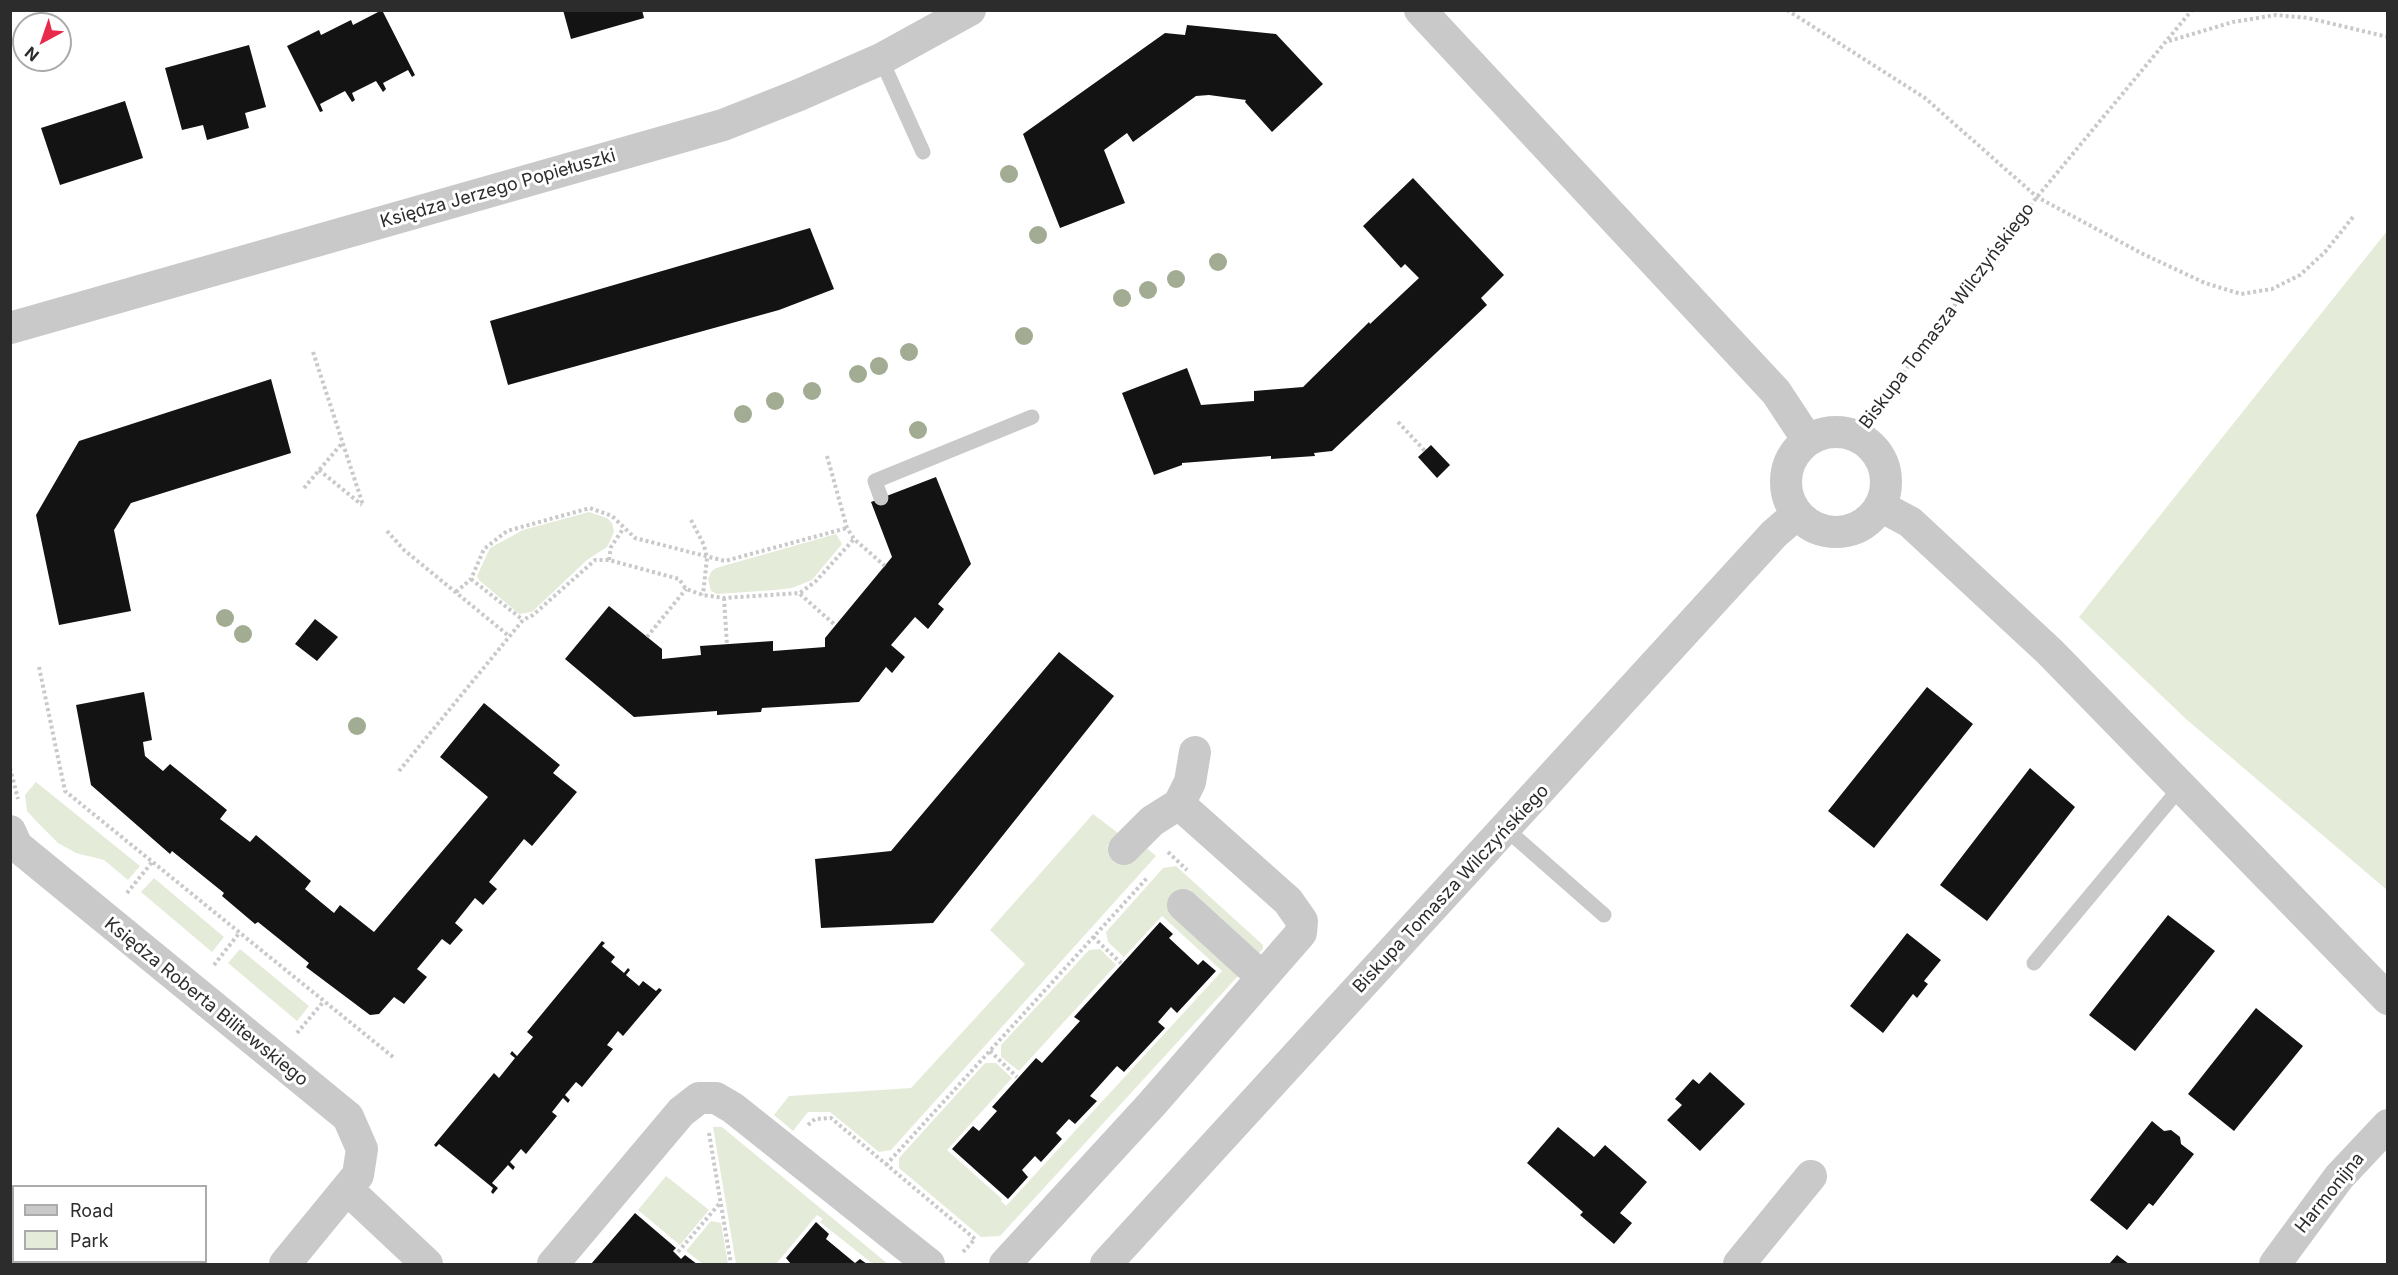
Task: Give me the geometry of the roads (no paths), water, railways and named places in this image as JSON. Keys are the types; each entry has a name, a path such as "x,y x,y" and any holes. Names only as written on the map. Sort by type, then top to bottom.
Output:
{"street":[{"name":"Księdza Jerzego Popiełuszki","path":"10,328 723,125 881,59 970,10"},
{"path":"1420,10 1776,392 1807,439"},
{"path":"1840,431 1856,435 1870,445 1881,458 1886,474 1886,490 1880,506 1870,519 1857,528 1841,532 1825,531 1810,525 1797,514 1788,500 1785,483 1787,466 1795,451 1807,439 1823,432 1840,431"},
{"path":"1880,506 1910,522 2050,652 2388,999"},
{"name":"Biskupa Tomasza Wilczyńskiego","path":"1106,1264 1774,534 1797,514"},
{"path":"1134,839 1179,804 1190,782 1195,752"},
{"path":"1005,1264 1301,933 1302,921 1288,901 1179,804"},
{"name":"Księdza Roberta Bilitewskiego","path":"10,831 17,846 348,1117 362,1149 358,1175 285,1264"},
{"path":"1189,891 1262,977"},
{"path":"553,1264 681,1112 699,1098 716,1098 733,1108 929,1264"},
{"name":"Harmonijna","path":"2275,1264 2339,1177 2388,1125"},
{"path":"1739,1264 1811,1176"},
{"path":"347,1189 428,1264"}],"lane":[{"path":"881,59 923,152"},
{"path":"881,498 875,481 1032,417"},
{"path":"2034,963 2180,788"},
{"path":"1506,829 1604,915"}]}
